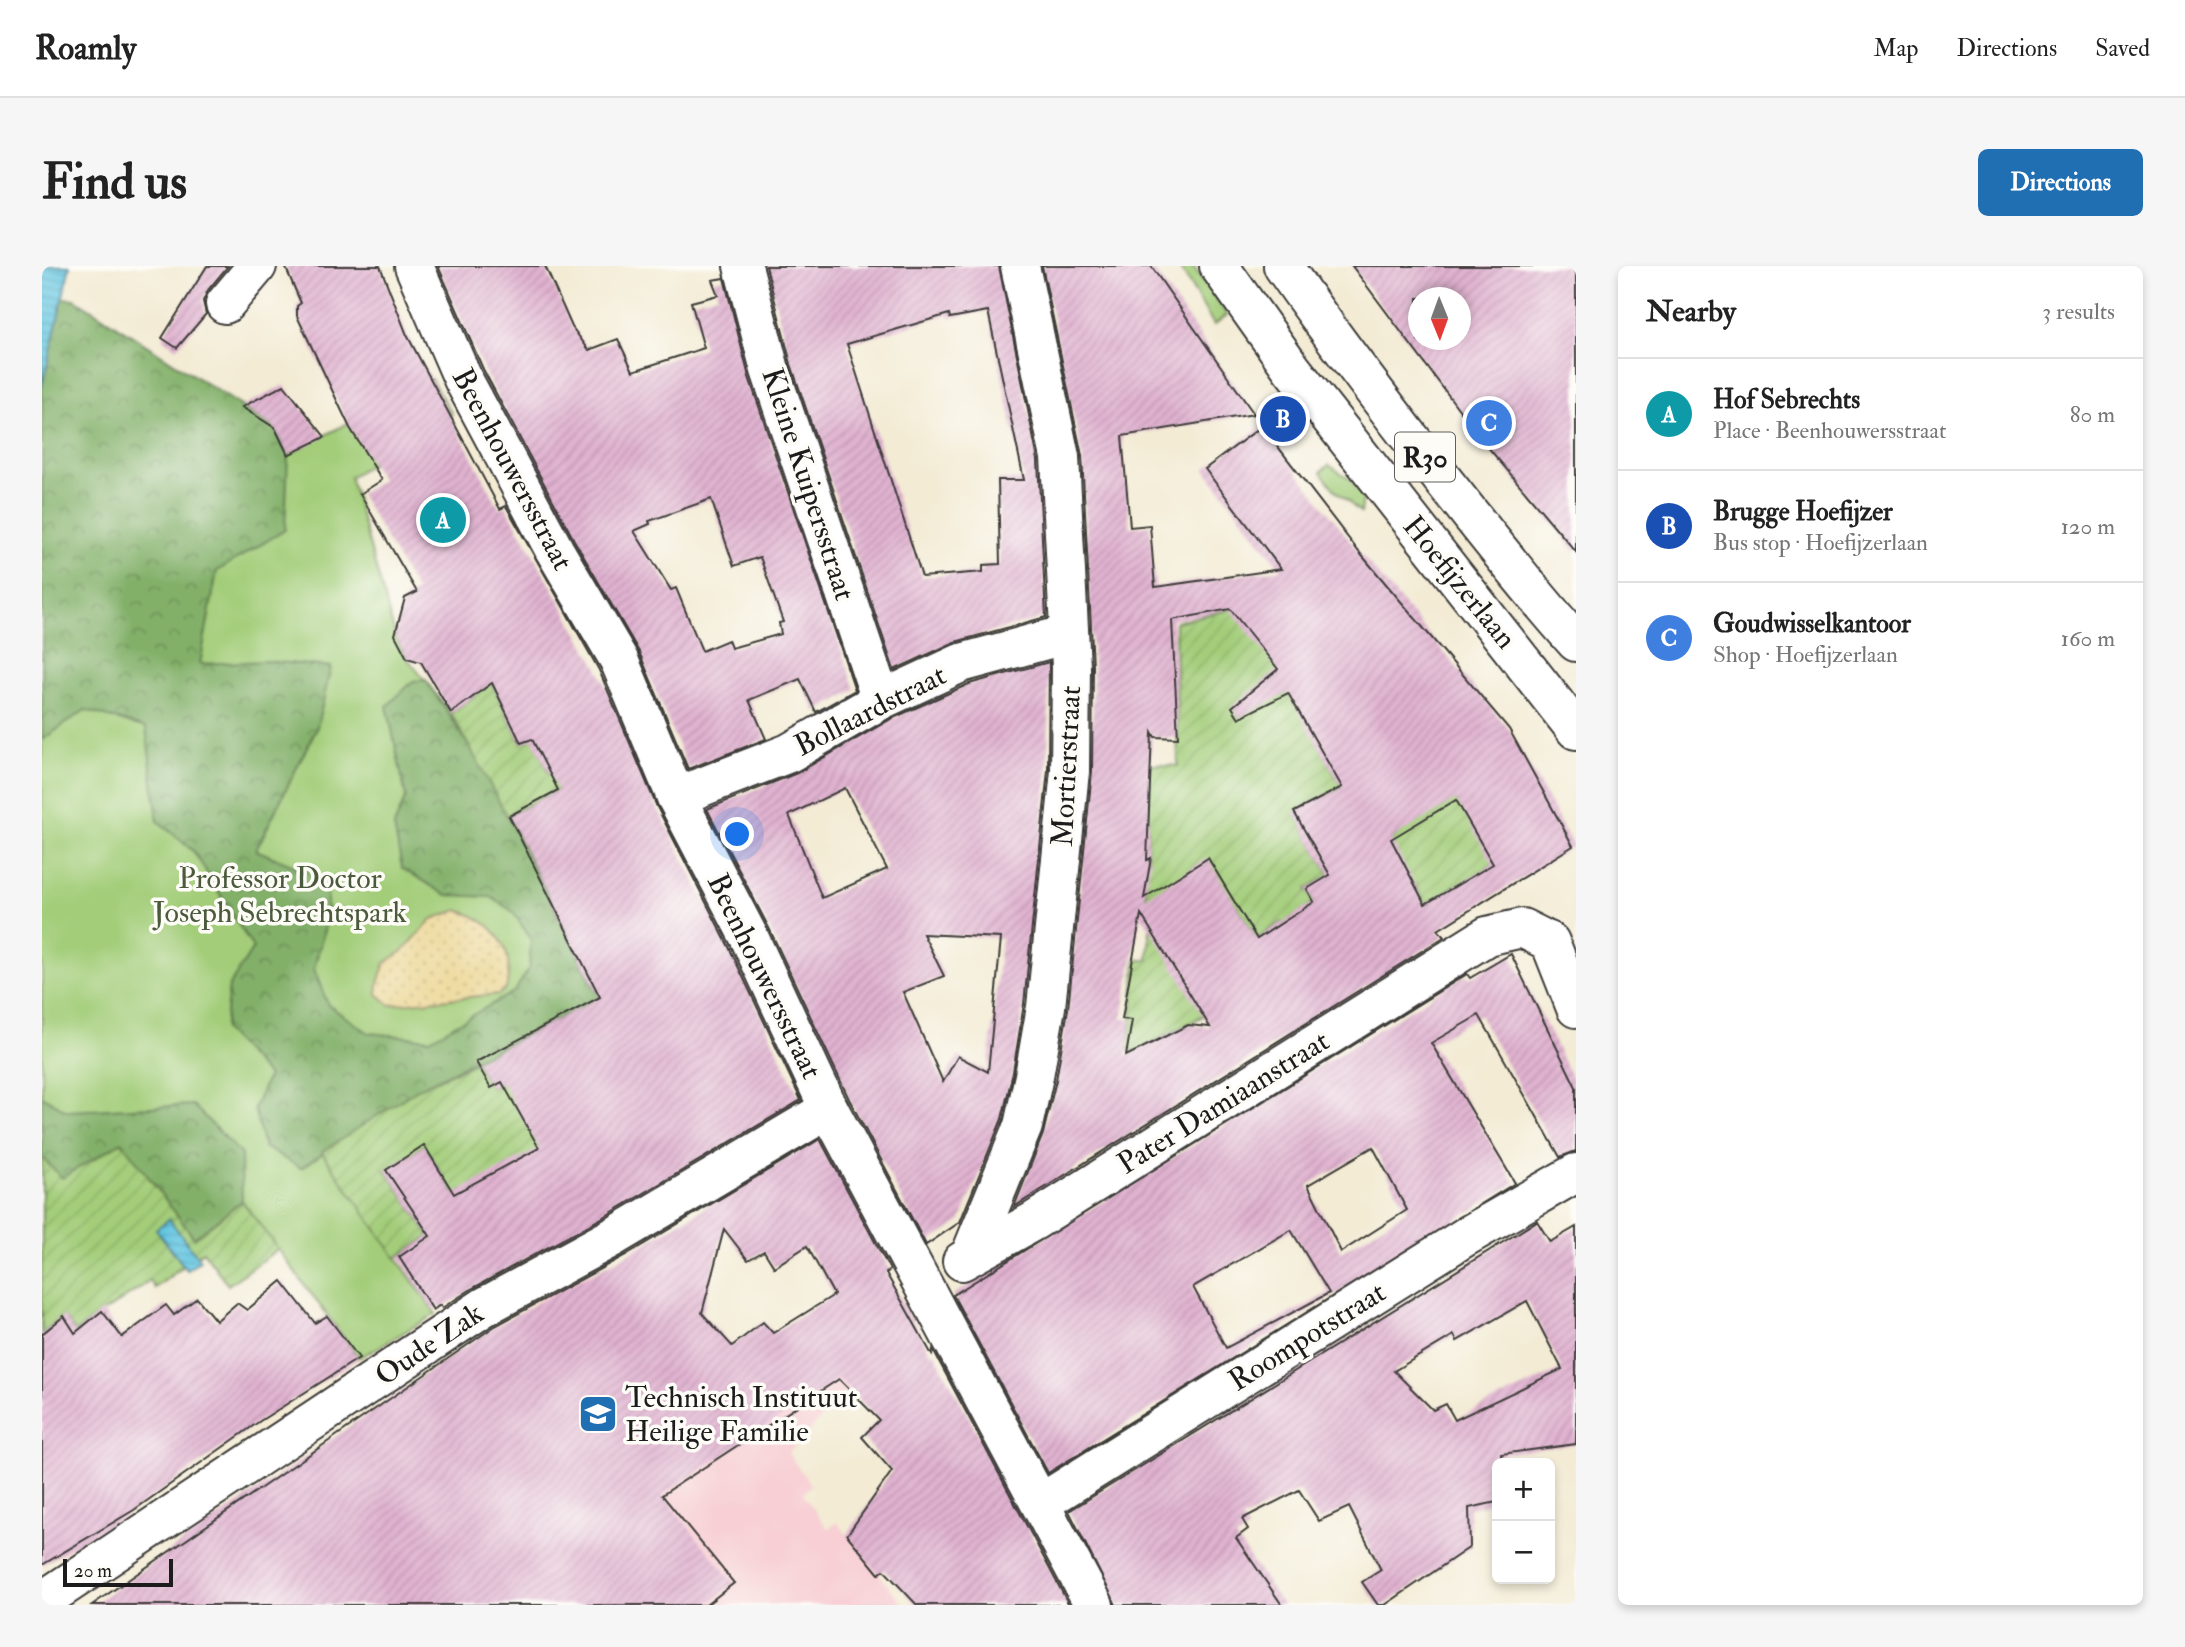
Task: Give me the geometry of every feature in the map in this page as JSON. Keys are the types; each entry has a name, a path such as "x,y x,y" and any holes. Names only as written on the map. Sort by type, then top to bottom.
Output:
{"street":[{"path":"225,304 257,266"},
{"name":"Beenhouwersstraat","path":"414,266 463,379 555,551 619,660 676,797 749,937 829,1109 924,1282 1094,1605"},
{"name":"Kleine Kuipersstraat","path":"743,266 770,370 881,701"},
{"name":"Mortierstraat","path":"970,1256 1023,1126 1046,1007 1070,771 1069,634 1060,457 1020,266"},
{"name":"Hoefijzerlaan","path":"1219,266 1292,369 1576,730"},
{"name":"Hoefijzerlaan","path":"1283,266 1325,327 1424,455 1535,597 1576,642"},
{"name":"Bollaardstraat","path":"676,797 789,753 881,701 961,663 1069,634"},
{"name":"Pater Damiaanstraat","path":"924,1282 1034,1221 1487,936 1522,928 1550,942 1576,1008"},
{"name":"Oude Zak","path":"43,1599 484,1307 615,1236 829,1109"},
{"name":"Roompotstraat","path":"1041,1503 1465,1237 1576,1172"}],"shaded area":[{"name":"Technisch Instituut Heilige Familie","path":"882,1265 917,1328 859,1378 788,1453 811,1485 803,1494 828,1529 837,1522 904,1605 91,1605 566,1281 589,1272 634,1328 732,1346 763,1322 774,1333"}],"green space":[{"path":"1179,266 1193,266 1227,315 1214,325"},
{"path":"61,298 75,299 275,428 288,455 285,530 217,571 200,664 267,661 331,667 317,727 256,850 327,880 327,918 314,969 328,1005 369,1033 430,1039 515,991 529,968 531,939 512,911 491,897 446,895 402,868 394,826 406,797 387,706 413,681 426,680 480,762 600,998 421,1087 301,1168 264,1147 254,1108 268,1076 224,1030 229,986 253,948 194,852 158,821 146,728 85,710 42,740 42,387"},
{"name":"Professor Doctor Joseph Sebrechtspark","path":"431,379 452,414 350,477 395,635 407,658 451,713 600,998 421,1087 322,1152 436,1314 359,1358 242,1201 42,1158 42,423 275,428 288,455"},
{"path":"1329,465 1351,480 1363,498 1361,513 1335,490 1321,472"},
{"path":"1236,608 1278,669 1342,787 1295,812 1330,875 1307,889 1314,902 1301,911 1298,948 1282,922 1257,939 1236,904 1218,914 1203,1016 1137,1051 1126,1049 1131,1024 1136,960 1148,960 1152,898 1146,898 1149,786 1122,762 1178,766 1175,622"},
{"path":"492,683 521,743 533,738 549,773 566,786 507,816 451,713"},
{"path":"1455,798 1499,861 1425,904 1415,884 1400,894 1375,848"},
{"path":"600,1030 652,1072 463,1207 424,1146 386,1170 430,1236 396,1258 322,1152 421,1087 476,1062 491,1088"},
{"path":"42,1096 67,1111 193,1105 241,1154 242,1201 194,1238 122,1142 62,1178 42,1158"},
{"path":"122,1142 194,1238 242,1201 278,1249 228,1285 203,1251 155,1288 150,1281 75,1332 64,1317 42,1334 42,1158 62,1178"}],"sand":[{"path":"458,910 483,922 500,939 508,961 506,989 499,994 390,1005 377,994 385,963 403,951 432,919"}],"water":[{"path":"42,266 70,266 42,387"},
{"path":"169,1219 200,1260 187,1270 156,1229"}],"building":[{"path":"207,266 228,266 208,290 203,301 206,314 177,348 162,338"},
{"path":"285,266 380,266 407,335 500,509 506,506 599,670 657,807 729,947 801,1100 604,1217 473,1288 442,1308 440,1305 433,1310 399,1257 430,1236 386,1170 424,1145 454,1194 539,1148 502,1082 491,1088 476,1062 600,997 509,816 558,790 532,739 521,743 492,683 451,713 421,662 407,658 395,635 405,598 417,592 360,494 382,480 350,428 297,316 297,306 301,303"},
{"path":"438,266 545,266 572,327 589,350 618,339 633,371 704,348 691,302 718,295 712,280 724,278 749,377 855,690 816,712 800,679 749,700 766,739 688,769 639,652 574,540 483,369","holes":["711,499 734,566 760,557 783,622 779,623 781,634 731,648 728,640 702,651 676,588 671,590 634,531 650,524 649,521"]},
{"path":"766,266 999,266 1038,460 1046,617 955,642 894,670 791,364","holes":["988,311 1024,480 998,480 1000,564 983,565 983,572 922,577 847,344 949,314 950,318"]},
{"path":"1042,266 1151,266 1254,414 1122,436 1130,527 1150,525 1155,587 1281,569 1205,469 1262,426 1359,552 1509,729 1573,846 1438,930 1444,937 1014,1207 1043,1134 1056,1080 1068,1009 1092,771 1093,666 1082,456","holes":["1230,609 1278,669 1232,707 1239,718 1288,693 1342,787 1294,812 1330,875 1307,889 1314,902 1257,939 1208,858 1144,898 1151,858 1147,860 1152,732 1155,737 1178,738 1172,620","1456,800 1493,864 1425,904 1391,839","1141,914 1210,1027 1188,1025 1126,1056 1132,1020 1122,1019"]},
{"path":"1352,266 1576,266 1576,552 1481,439 1415,350 1471,350 1471,287 1408,287 1408,341"},
{"path":"284,385 325,437 288,455 275,428 242,407"},
{"path":"1049,662 1048,770 1024,1004 1002,1119 960,1222 926,1245 849,1099 769,928 707,809 797,773 891,719 969,684","holes":["845,788 887,869 822,898 789,815","923,934 1001,938 988,1072 958,1056 943,1082 903,992 944,976"]},
{"path":"1511,954 1576,1087 1576,1151 1560,1157 1479,1015 1431,1043 1515,1183 1048,1473 953,1295 1467,974 1470,978","holes":["1373,1147 1407,1210 1341,1252 1308,1185","1291,1230 1329,1293 1226,1348 1193,1287"]},
{"name":"Technisch Instituut Heilige Familie","path":"820,1139 890,1270 886,1273 932,1355 933,1350 1069,1605 917,1605 884,1570 879,1574 847,1535 892,1471 862,1437 879,1420 839,1379 662,1495 734,1583 706,1605 92,1605 495,1326 626,1255","holes":["724,1229 748,1260 764,1251 774,1267 807,1246 834,1295 773,1333 763,1322 732,1346 702,1313"]},
{"path":"1537,1221 1550,1242 1576,1227 1576,1444 1501,1454 1501,1458 1492,1458 1492,1503 1469,1508 1470,1547 1385,1605 1378,1605 1362,1582 1381,1570 1349,1507 1319,1521 1299,1490 1242,1519 1248,1529 1236,1538 1282,1605 1116,1605 1069,1511","holes":["1527,1301 1562,1369 1455,1420 1446,1404 1433,1410 1394,1371 1454,1335 1457,1341"]},
{"path":"282,1281 315,1323 327,1316 359,1358 260,1421 134,1510 42,1565 42,1334 64,1316 75,1333 102,1311 122,1337 166,1305 174,1315 197,1298 216,1321 237,1303 247,1310"}],"place":[{"name":"Brugge Hoefijzer","path":"1283,419"},
{"name":"Goudwisselkantoor","path":"1489,423"},
{"name":"Hof Sebrechts","path":"443,520"},
{"name":"Technisch Instituut Heilige Familie","path":"598,1414"}]}
